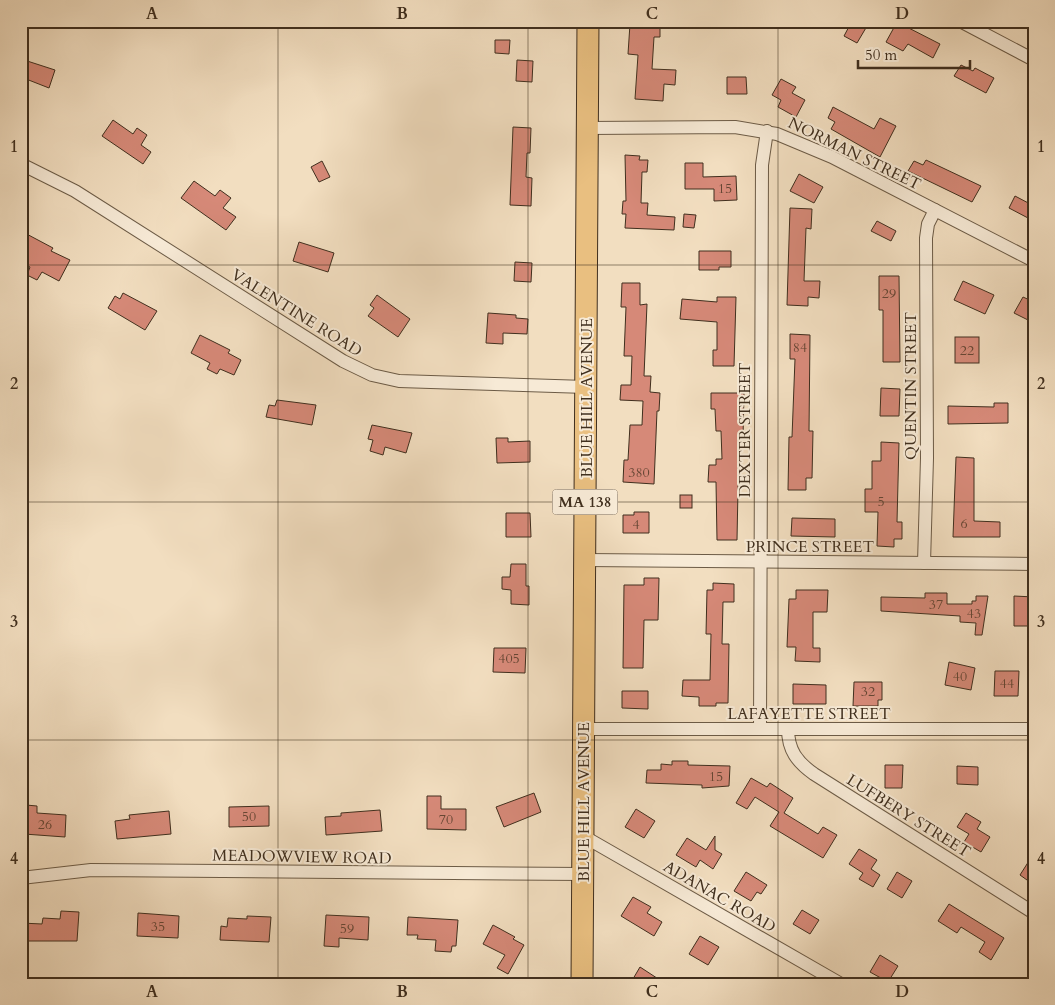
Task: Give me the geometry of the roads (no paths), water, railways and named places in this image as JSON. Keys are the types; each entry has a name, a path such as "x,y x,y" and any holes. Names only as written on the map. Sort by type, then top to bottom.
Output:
{"highway":[{"name":"BLUE HILL AVENUE","path":"582,984 588,21"}],"street":[{"path":"960,21 1034,60"},
{"name":"NORMAN STREET","path":"588,128 735,127 767,131 787,137 832,157 1034,262"},
{"name":"DEXTER STREET","path":"760,729 762,165 767,131"},
{"name":"VALENTINE ROAD","path":"21,164 75,191 343,361 372,375 414,383 586,387"},
{"name":"QUENTIN STREET","path":"924,563 926,238 928,224 935,210"},
{"name":"PRINCE STREET","path":"585,560 1034,564"},
{"name":"LAFAYETTE STREET","path":"584,729 1034,730"},
{"name":"LUFBERY STREET","path":"788,729 789,742 794,756 814,774 1034,913"},
{"name":"ADANAC ROAD","path":"583,836 841,984"},
{"name":"MEADOWVIEW ROAD","path":"21,878 91,870 583,874"}]}
